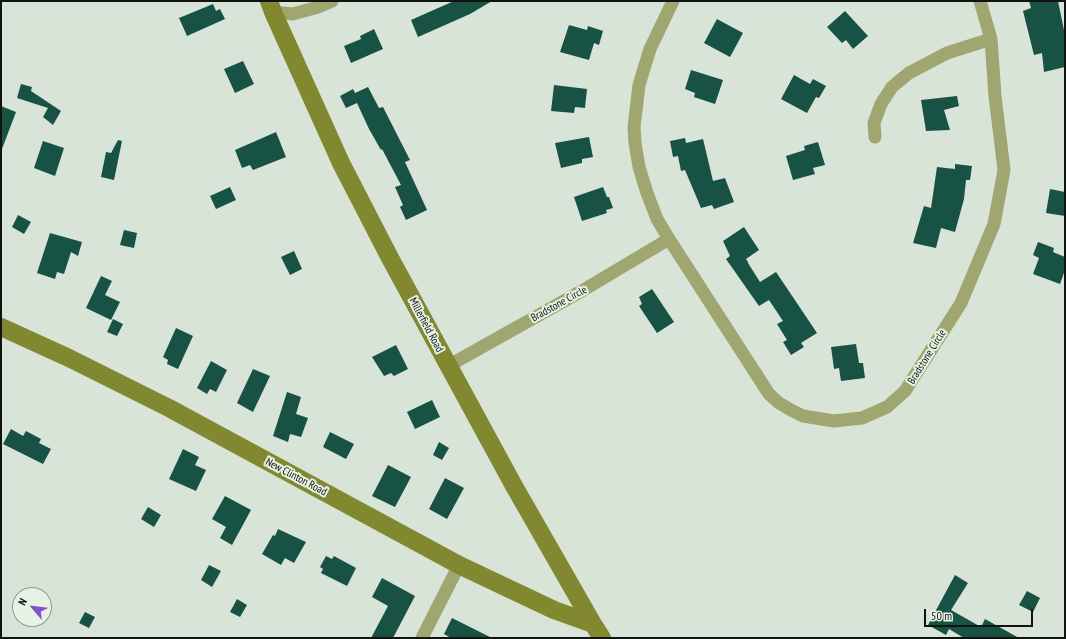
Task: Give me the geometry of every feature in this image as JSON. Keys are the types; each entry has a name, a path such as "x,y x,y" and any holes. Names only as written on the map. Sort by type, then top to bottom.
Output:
{"main road":[{"name":"Millerfield Road","path":"271,7 341,163 448,366 514,486 598,631"},
{"name":"New Clinton Road","path":"1,327 169,408 459,565 598,631"}],"street":[{"path":"271,7 293,14 318,7 332,1"},
{"name":"Bradstone Circle","path":"673,1 650,50 638,85 634,127 635,143 639,167 646,193 657,219 669,239 769,394 779,403 803,416 834,421 862,418 887,407 905,392 961,302 994,224 1004,170 995,96 991,39 980,1"},
{"path":"875,137 874,124 881,104 892,87 909,73 947,53 991,39"},
{"name":"Bradstone Circle","path":"448,366 580,292 669,239"},
{"path":"422,638 459,565"}],"building":[{"path":"454,1 492,1 470,14 418,37 411,20"},
{"path":"1029,1 1058,1 1065,35 1065,67 1044,72 1042,53 1034,55 1023,11 1031,8"},
{"path":"213,4 216,11 220,9 225,19 187,36 179,18"},
{"path":"845,11 868,36 853,49 846,40 842,43 827,27"},
{"path":"717,19 743,33 730,57 704,43"},
{"path":"569,25 587,30 588,26 603,31 599,45 594,43 589,60 560,52"},
{"path":"374,29 383,49 351,63 344,46 361,39 360,36"},
{"path":"243,61 254,84 235,93 224,69"},
{"path":"691,70 723,80 715,104 694,97 695,93 685,89"},
{"path":"794,75 810,84 813,79 826,86 819,98 816,97 807,113 781,99"},
{"path":"21,84 32,87 31,91 61,111 53,125 43,117 48,108 17,98"},
{"path":"554,85 587,89 585,108 575,107 574,113 551,111"},
{"path":"368,87 379,108 383,107 410,160 405,162 427,210 406,220 400,207 403,205 395,187 401,185 382,149 381,150 369,129 357,103 346,108 340,96 353,89 355,93"},
{"path":"957,96 959,106 944,110 950,130 926,131 921,100"},
{"path":"1,106 16,112 2,149 1,149"},
{"path":"276,132 286,157 253,170 250,165 242,168 235,150"},
{"path":"589,137 593,157 582,159 582,163 561,168 555,143"},
{"path":"685,138 686,143 703,139 713,181 725,178 734,202 714,209 712,205 701,208 685,170 681,171 678,156 673,157 670,141"},
{"path":"118,140 122,141 114,180 101,177 106,152 111,153"},
{"path":"43,141 64,148 55,176 34,168"},
{"path":"818,142 825,165 813,168 815,174 793,180 786,156 805,150 804,146"},
{"path":"955,164 972,166 970,180 966,180 964,199 955,232 941,228 936,248 913,243 924,206 931,208 937,167 955,169"},
{"path":"230,187 236,200 216,209 210,196"},
{"path":"603,187 613,208 606,210 607,213 582,221 574,197"},
{"path":"1050,189 1065,192 1065,216 1046,213"},
{"path":"18,215 31,222 24,234 12,227"},
{"path":"744,227 759,250 746,259 760,282 776,272 817,333 801,343 804,347 791,355 783,342 787,340 777,324 783,321 769,300 759,306 726,259 730,256 723,241"},
{"path":"124,230 137,233 134,248 120,245"},
{"path":"50,233 82,242 78,256 71,252 64,274 57,272 55,279 37,273"},
{"path":"1038,242 1054,248 1053,252 1065,257 1065,270 1060,284 1033,274 1039,258 1033,255"},
{"path":"294,251 302,269 290,275 281,257"},
{"path":"101,276 112,281 105,295 120,302 111,320 86,308"},
{"path":"652,289 674,322 657,333 639,306 642,304 639,297"},
{"path":"113,319 123,324 117,336 107,332"},
{"path":"176,328 193,336 178,369 167,364 168,360 163,357"},
{"path":"856,344 859,363 863,363 865,378 841,381 839,368 834,369 831,347"},
{"path":"396,345 408,369 394,376 391,373 384,376 372,357"},
{"path":"211,361 227,370 216,392 210,389 207,394 197,388"},
{"path":"253,369 270,376 253,412 237,403"},
{"path":"287,392 301,397 296,414 308,418 301,437 290,434 288,442 273,436"},
{"path":"432,400 440,417 415,429 407,412"},
{"path":"11,429 23,436 26,431 41,439 39,443 51,449 43,464 3,444"},
{"path":"330,432 354,444 346,459 323,447"},
{"path":"439,442 449,448 442,460 433,455"},
{"path":"183,449 199,457 195,465 206,470 196,491 169,479"},
{"path":"388,465 411,477 395,507 372,496"},
{"path":"445,478 464,488 447,519 429,509"},
{"path":"225,496 251,510 232,545 220,538 226,527 212,519"},
{"path":"148,507 161,515 154,527 141,519"},
{"path":"278,529 306,542 294,563 285,558 281,565 262,554 273,535 275,536"},
{"path":"326,556 332,559 334,556 356,568 347,586 321,573 323,569 320,567"},
{"path":"209,565 221,571 212,587 201,580"},
{"path":"955,575 968,583 951,610 981,627 985,619 1019,638 964,638 949,629 946,635 928,625"},
{"path":"382,578 415,596 393,638 371,638 388,606 372,597"},
{"path":"1027,591 1040,598 1033,612 1019,605"},
{"path":"237,599 247,605 240,617 230,612"},
{"path":"85,612 95,617 89,628 79,623"},
{"path":"452,618 492,638 451,638 444,634"}]}
